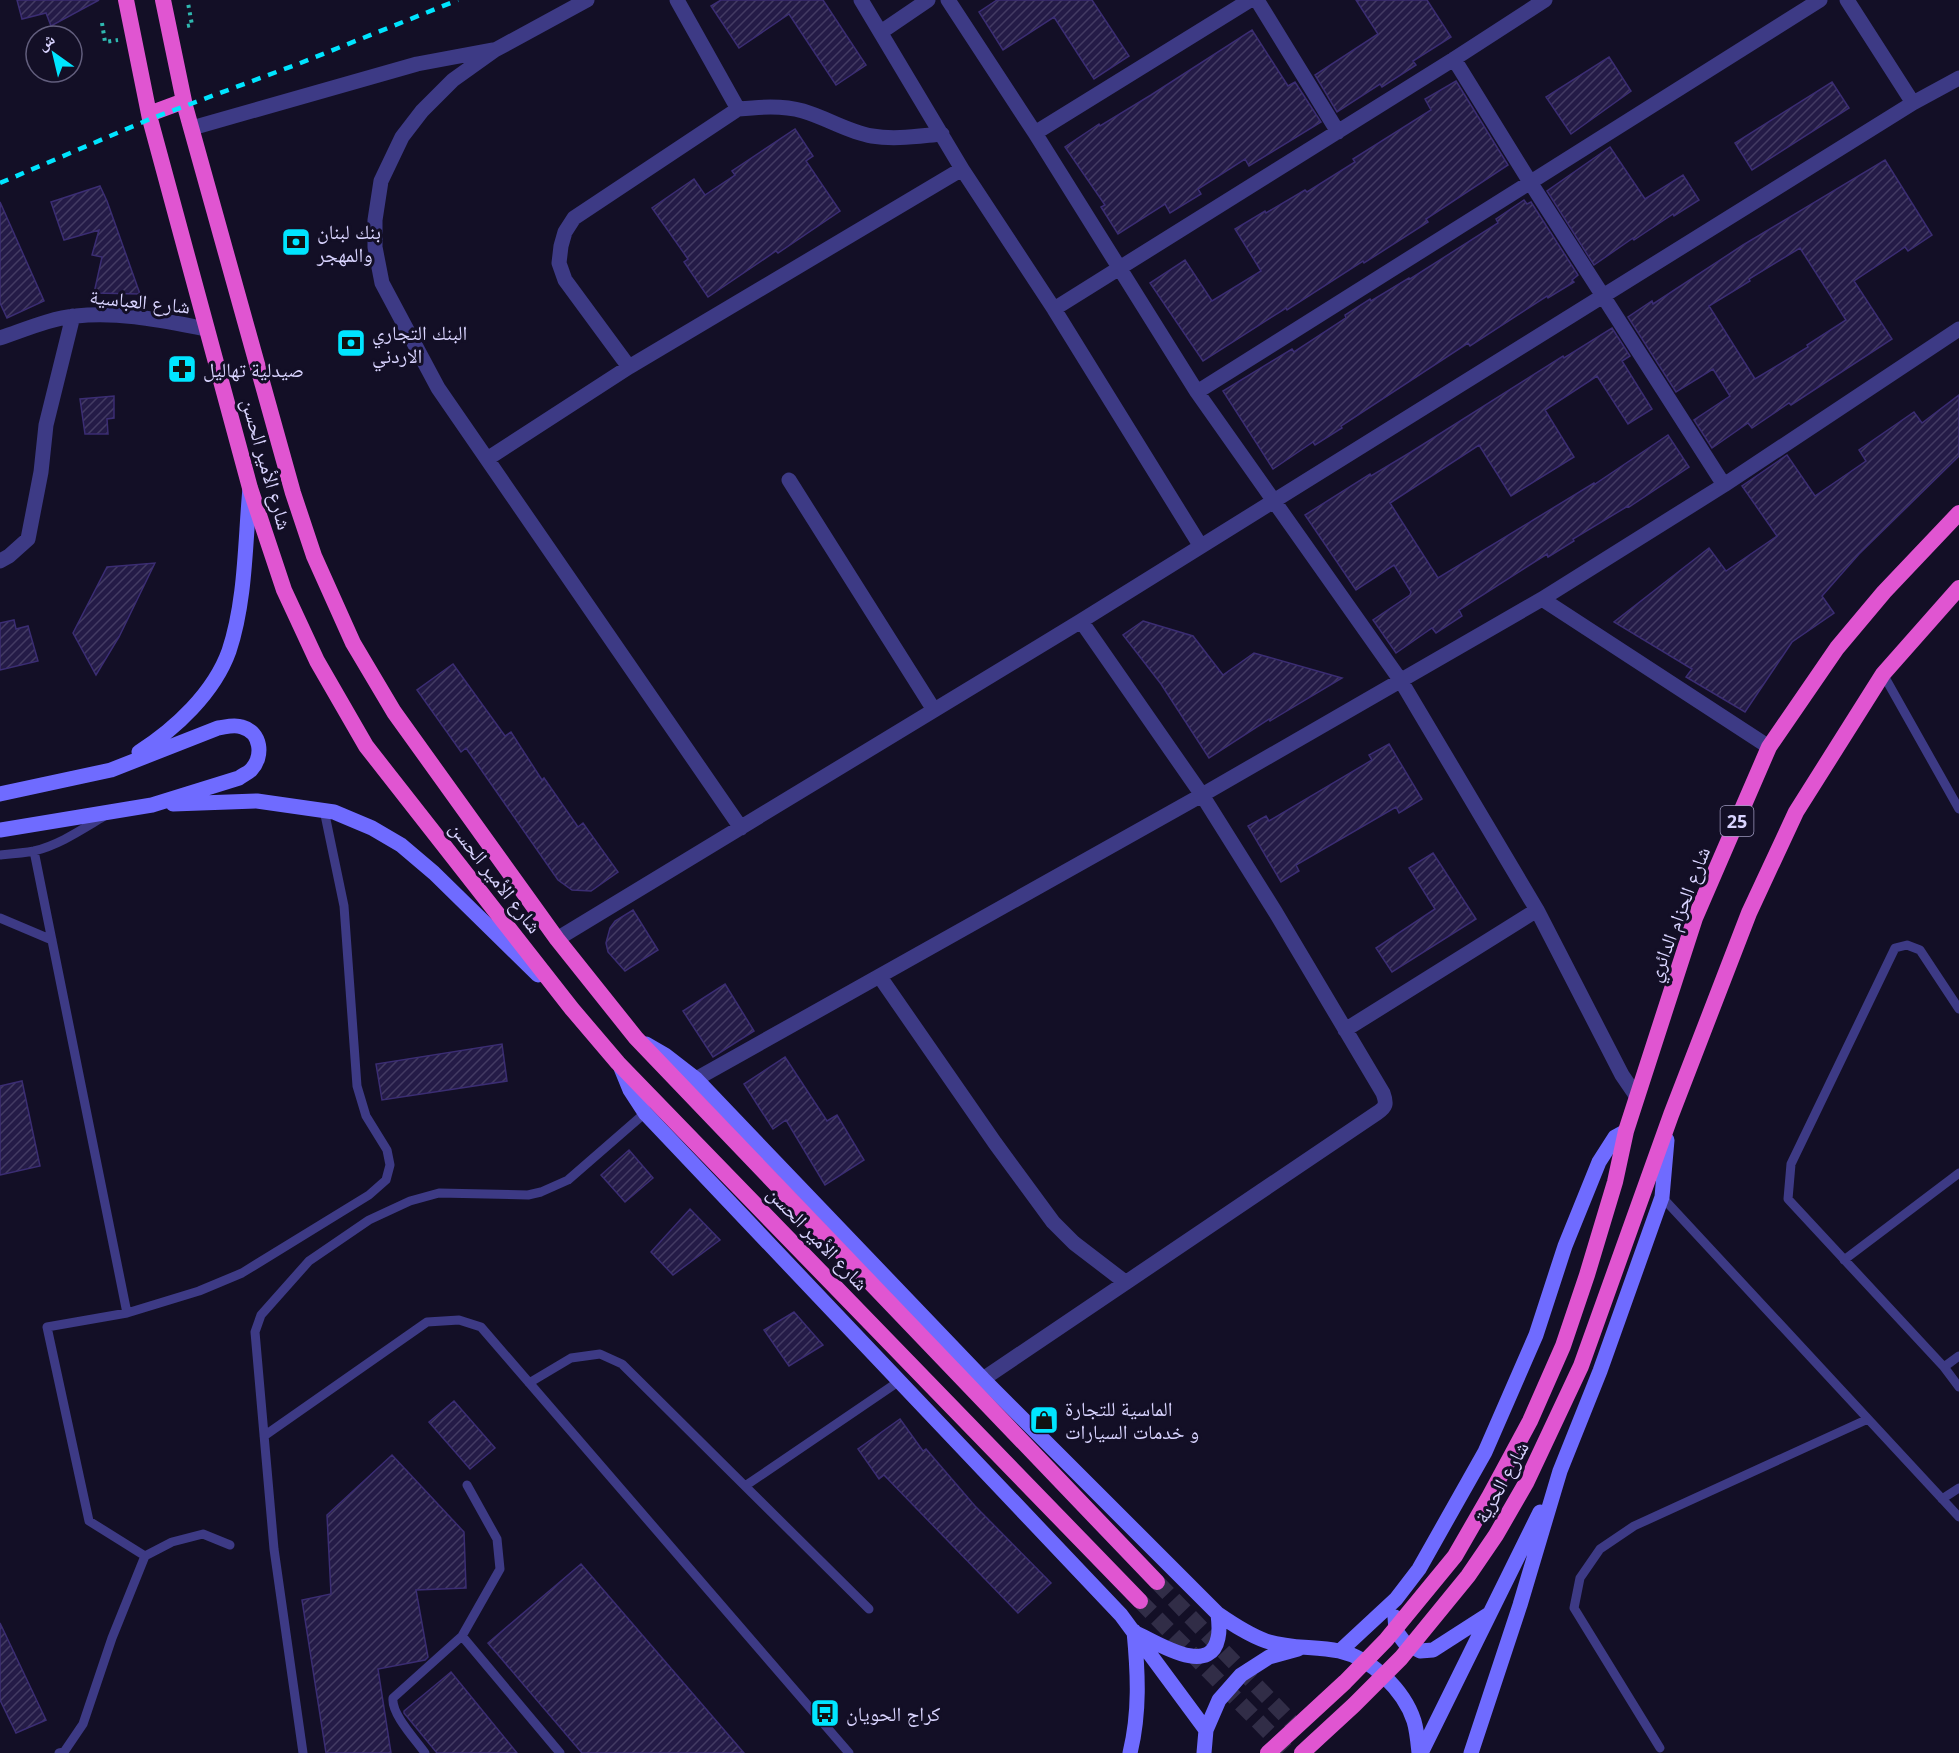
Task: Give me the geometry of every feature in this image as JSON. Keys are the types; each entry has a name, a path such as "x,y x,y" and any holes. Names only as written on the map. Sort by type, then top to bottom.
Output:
{"highway":[{"name":"شارع الأمير الحسن","path":"126,0 149,114 250,488 284,590 317,661 366,746 572,1009 618,1062 1140,1601"},
{"name":"شارع الأمير الحسن","path":"163,0 184,101 293,493 315,556 353,644 394,712 557,939 636,1038 1157,1582"},
{"path":"149,114 184,101"},
{"name":"شارع الحزام الدائري","path":"1615,1182 1626,1131 1695,918 1769,747 1837,648 1884,592 1959,513"},
{"name":"25","path":"1671,1115 1749,913 1796,812 1883,674 1959,588"},
{"name":"شارع الحرية","path":"1302,1753 1401,1658 1468,1576 1496,1535 1526,1484 1581,1366 1671,1115"},
{"name":"شارع الحرية","path":"1268,1753 1345,1682 1386,1640 1455,1556 1530,1421 1563,1346 1615,1182"}],"main road":[{"path":"111,770 151,744 178,722 212,685 229,652 240,603 250,488"},
{"path":"0,794 111,770 218,728 234,725 244,727 253,733 260,749 258,760 251,771 239,778 152,805"},
{"path":"0,830 152,805 257,801 334,812 372,828 401,845 434,873 572,1009"},
{"path":"636,1038 665,1055 696,1079 983,1379 1218,1614 1240,1630 1266,1641 1300,1648"},
{"path":"618,1062 630,1090 645,1113 1090,1582 1134,1631 1206,1730"},
{"name":"25","path":"1420,1753 1560,1472 1600,1371 1662,1197 1663,1165 1671,1115"},
{"name":"25","path":"1340,1652 1396,1599 1419,1569 1485,1452 1536,1335 1564,1246 1599,1162 1615,1137 1626,1131"},
{"path":"1471,1753 1520,1605 1560,1472"},
{"path":"1396,1599 1396,1631 1405,1643 1420,1651 1433,1650 1491,1612"},
{"path":"1134,1631 1184,1656 1201,1657 1209,1653 1218,1641 1218,1614"},
{"path":"1130,1753 1135,1734 1138,1699 1134,1631"},
{"name":"25","path":"1204,1753 1206,1730 1219,1700 1241,1674 1269,1657 1300,1648 1340,1652 1372,1666 1398,1690 1414,1721 1420,1753"}],"street":[{"path":"587,0 495,50 453,80 422,111 402,137 381,181 375,220 375,247 382,283 438,388 741,828"},
{"path":"677,0 738,110"},
{"path":"861,0 962,169 1054,309 1200,545"},
{"path":"881,32 928,0"},
{"path":"948,0 1035,133 1197,392 1401,681 1537,910 1622,1075 1637,1097"},
{"path":"1035,133 1250,0"},
{"path":"1257,0 1338,132"},
{"path":"1054,309 1545,0"},
{"path":"1197,392 1820,0"},
{"path":"1847,0 1913,103"},
{"path":"192,128 417,64 495,50"},
{"path":"1454,59 1724,485"},
{"path":"557,939 1081,621 1913,103 1959,78"},
{"path":"629,368 565,280 559,262 565,232 574,218 738,110 769,107 802,110 853,131 872,136 890,138 942,134"},
{"path":"487,459 629,368 962,169"},
{"name":"شارع العباسية","path":"0,338 73,316 95,315 156,320 207,329"},
{"path":"0,561 28,539 41,472 46,425 73,316"},
{"path":"696,1079 1202,795 1542,599 1724,485 1959,329"},
{"path":"789,480 934,710"},
{"path":"1542,599 1769,747"},
{"path":"983,1379 1385,1108 1386,1103 1383,1093 1276,913 1202,795 1081,621"},
{"path":"1345,1030 1537,910"},
{"path":"880,977 995,1143 1053,1222 1074,1243 1125,1282"}],"lane":[{"path":"1883,674 1959,809"},
{"path":"145,1556 89,1521 47,1328 127,1312 191,1294 242,1273 369,1195 386,1180 390,1165 387,1150 366,1116 357,1086 344,906 324,810"},
{"path":"0,855 34,850 75,834 110,812"},
{"path":"34,850 127,1312"},
{"path":"0,918 52,940"},
{"path":"1959,1009 1920,950 1907,945 1895,948 1791,1164 1788,1199 1944,1367 1959,1387"},
{"path":"303,1753 273,1549 255,1332 261,1315 309,1261 369,1220 410,1201 439,1193 528,1195 556,1187 568,1180 645,1113"},
{"path":"1844,1260 1959,1173"},
{"path":"1662,1197 1959,1517"},
{"path":"264,1436 427,1322 459,1320 481,1327 849,1753"},
{"path":"530,1383 571,1358 600,1354 622,1364 869,1609"},
{"path":"1944,1367 1959,1356"},
{"path":"745,1486 898,1382"},
{"path":"1660,1748 1574,1608 1580,1578 1600,1549 1634,1526 1868,1419"},
{"path":"425,1753 396,1713 393,1698 462,1636 500,1569 497,1539 467,1485"},
{"path":"1942,1499 1959,1488"},
{"path":"63,1753 83,1724 112,1638 145,1556 172,1542 203,1534 230,1545"},
{"path":"462,1636 560,1753"}],"path":[{"path":"188,3 192,25"},
{"path":"102,23 105,42"}],"building":[{"path":"17,0 99,0 55,24 50,24 46,13 22,19"},
{"path":"721,0 823,0 866,65 836,85 789,14 739,48 711,6"},
{"path":"997,0 1092,0 1129,56 1094,79 1054,17 1003,50 979,12"},
{"path":"1356,0 1427,0 1451,37 1413,61 1416,65 1382,87 1380,84 1337,112 1315,75 1378,34"},
{"path":"1252,30 1288,86 1295,82 1321,122 1249,166 1245,159 1198,189 1201,194 1170,213 1165,204 1118,234 1101,207 1105,205 1065,147"},
{"path":"1609,57 1631,91 1571,134 1546,97"},
{"path":"1456,81 1508,165 1426,219 1428,222 1203,361 1150,283 1185,260 1212,301 1261,271 1235,229 1305,190 1307,192 1355,162 1353,159 1431,110 1425,99"},
{"path":"1832,82 1849,108 1752,170 1735,143"},
{"path":"795,129 813,156 806,161 840,211 708,297 684,262 688,259 652,208 694,179 705,195 735,175 732,171"},
{"path":"1610,147 1645,199 1683,175 1699,200 1634,240 1633,238 1594,265 1547,191"},
{"path":"1885,160 1932,235 1908,251 1905,247 1854,281 1892,339 1791,405 1789,403 1752,428 1748,423 1712,448 1694,420 1730,396 1713,369 1676,392 1628,317 1652,301 1653,304 1743,245","holes":["1800,248 1846,320 1807,345 1808,347 1755,379 1709,306"]},
{"path":"100,186 140,294 94,293 102,257 92,255 99,230 64,240 51,202"},
{"path":"1524,200 1527,204 1531,202 1578,275 1572,280 1574,282 1548,298 1547,296 1470,346 1468,343 1341,426 1342,428 1315,445 1313,442 1273,469 1223,391 1292,349 1294,352 1346,318 1345,315 1370,299 1371,301 1410,279 1498,223 1496,219"},
{"path":"0,202 44,301 7,318 0,303"},
{"path":"1612,328 1630,356 1622,361 1652,409 1628,424 1597,376 1545,410 1574,457 1511,496 1479,445 1390,503 1438,578 1595,484 1668,435 1689,467 1629,507 1573,539 1574,541 1548,557 1547,554 1459,610 1462,616 1436,633 1432,628 1396,653 1373,620 1410,595 1411,592 1394,565 1356,590 1305,515"},
{"path":"1959,395 1959,456 1859,554 1822,596 1834,613 1792,642 1745,712 1686,677 1692,669 1614,622 1709,548 1726,571 1777,536 1742,486 1787,455 1815,496 1866,461 1859,450 1914,412 1922,423"},
{"path":"114,396 114,418 107,419 108,434 85,434 80,399"},
{"path":"155,563 119,637 96,675 73,633 107,567"},
{"path":"14,620 16,629 28,626 38,661 0,670 0,623"},
{"path":"1143,621 1193,636 1223,675 1254,653 1342,678 1270,721 1269,719 1209,758 1161,684 1123,635"},
{"path":"453,664 505,736 511,732 542,780 544,778 578,827 583,823 618,872 591,891 572,890 558,880 466,748 461,752 417,690"},
{"path":"1389,744 1422,799 1399,813 1396,807 1296,865 1299,871 1281,882 1248,826 1266,816 1269,821 1372,760 1369,755"},
{"path":"1433,853 1476,919 1392,972 1376,948 1435,909 1409,868"},
{"path":"633,910 658,950 625,971 608,952 606,943 610,928 615,921"},
{"path":"725,984 754,1031 713,1057 683,1011"},
{"path":"502,1044 507,1081 382,1100 376,1064"},
{"path":"785,1057 827,1121 837,1115 864,1160 825,1185 786,1120 773,1129 744,1084"},
{"path":"22,1081 40,1166 0,1175 0,1086"},
{"path":"629,1150 653,1178 625,1202 601,1175"},
{"path":"690,1209 720,1240 673,1275 651,1252"},
{"path":"794,1312 823,1345 789,1366 764,1330"},
{"path":"454,1401 495,1448 470,1469 429,1422"},
{"path":"900,1419 923,1451 926,1449 975,1506 1051,1583 1018,1613 884,1475 879,1479 858,1449"},
{"path":"392,1455 464,1532 466,1588 416,1590 428,1657 425,1660 378,1669 391,1753 326,1753 302,1600 331,1594 327,1515"},
{"path":"581,1564 744,1753 582,1753 488,1643"},
{"path":"0,1623 46,1720 16,1733 0,1700"},
{"path":"451,1672 517,1753 437,1753 404,1713"}],"tunnel":[{"path":"1157,1582 1321,1753"},
{"path":"1140,1601 1289,1753"}],"railway":[{"path":"0,183 150,119 298,64 458,0"}],"place":[{"name":"بنك لبنان والمهجر","path":"296,242"},
{"name":"البنك التجاري الاردني","path":"351,343"},
{"name":"صيدلية تهاليل","path":"182,369"},
{"name":"الماسية للتجارة و خدمات السيارات","path":"1044,1420"},
{"name":"كراج الحويان","path":"825,1713"}]}
